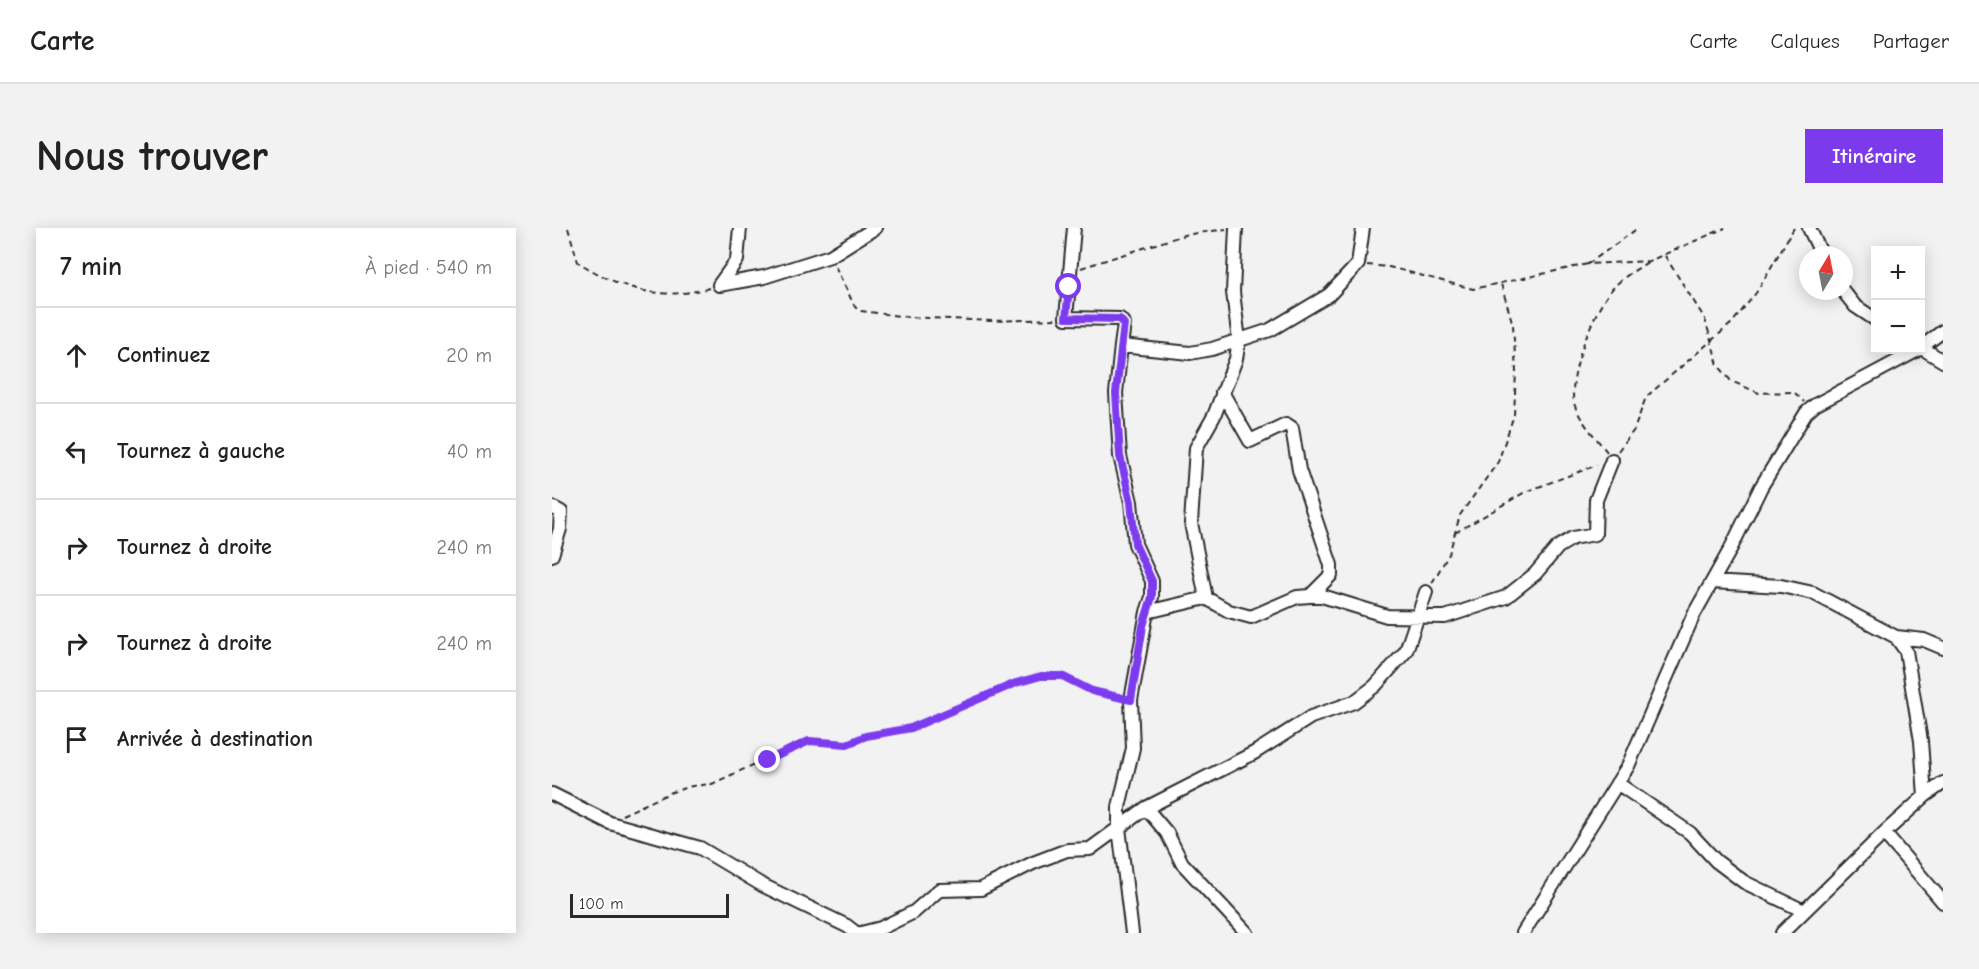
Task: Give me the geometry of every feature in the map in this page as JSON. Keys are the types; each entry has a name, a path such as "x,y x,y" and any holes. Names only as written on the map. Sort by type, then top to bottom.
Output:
{"street":[{"path":"719,285 737,260 740,228"},
{"path":"719,285 764,277 830,256 875,228"},
{"path":"1074,228 1066,318 1122,319 1124,324 1116,393 1119,447 1131,502 1132,535 1152,581 1152,597 1147,612 1131,700 1133,748 1119,807 1119,828 1132,933"},
{"path":"1206,598 1191,523 1196,448 1214,416 1236,358 1239,341 1233,292 1234,228"},
{"path":"1121,346 1190,353 1239,341 1270,330 1329,295 1359,264 1363,228"},
{"path":"1809,228 1818,246"},
{"path":"1850,300 1871,317"},
{"path":"1925,344 1943,331"},
{"path":"1925,351 1943,361"},
{"path":"1524,933 1617,783 1641,738 1684,634 1761,487 1811,408 1909,354"},
{"path":"1222,392 1250,441 1286,424 1292,428 1299,470 1331,565 1330,575 1310,596"},
{"path":"1147,612 1206,598 1229,611 1251,617 1297,597 1322,596 1387,616 1445,617 1506,597 1535,574 1558,547 1573,538 1595,534 1596,500 1612,460"},
{"path":"552,507 561,512 560,529 552,555"},
{"path":"1712,582 1781,586 1813,593 1896,637 1924,640 1943,648"},
{"path":"861,933 881,928 914,912 939,890 981,889 1033,862 1067,850 1089,849 1146,808 1254,753 1311,717 1354,702 1369,692 1406,651 1426,592"},
{"path":"1896,637 1906,651 1921,741 1925,796"},
{"path":"1617,783 1682,827 1716,861 1744,882 1804,911"},
{"path":"1782,933 1884,833 1943,783"},
{"path":"552,794 610,823 700,848 762,885 847,926 856,933"},
{"path":"1146,808 1167,833 1182,863 1247,933"},
{"path":"1884,833 1943,902"}],"path":[{"path":"568,228 578,262 595,273 641,292 690,294 719,285"},
{"path":"1070,271 1184,235 1234,228"},
{"path":"1588,264 1638,228"},
{"path":"1359,264 1389,267 1466,290 1588,264 1649,261 1725,228"},
{"path":"1455,533 1525,492 1612,460 1634,430 1646,397 1732,323 1756,293 1794,228"},
{"path":"830,256 855,307 861,311 908,317 992,321 1045,321 1066,318"},
{"path":"1665,256 1705,319 1718,365 1731,381 1759,393 1794,392 1811,408"},
{"path":"1612,460 1575,406 1573,386 1588,330 1614,286 1649,261"},
{"path":"1426,592 1449,554 1460,515 1498,462 1514,415 1516,371 1513,325 1501,284"},
{"path":"610,823 635,807 663,795 692,786 712,784 800,743 809,741 847,744 866,736 911,728 1016,683 1041,676 1062,676 1092,691 1131,700"}],"route":[{"path":"768,760 800,743 809,741 847,744 866,736 911,728 1016,683 1041,676 1062,676 1092,691 1131,700 1144,619 1152,597 1152,581 1132,535 1131,502 1120,456 1116,420 1116,393 1124,321 1066,318 1069,287"}]}
